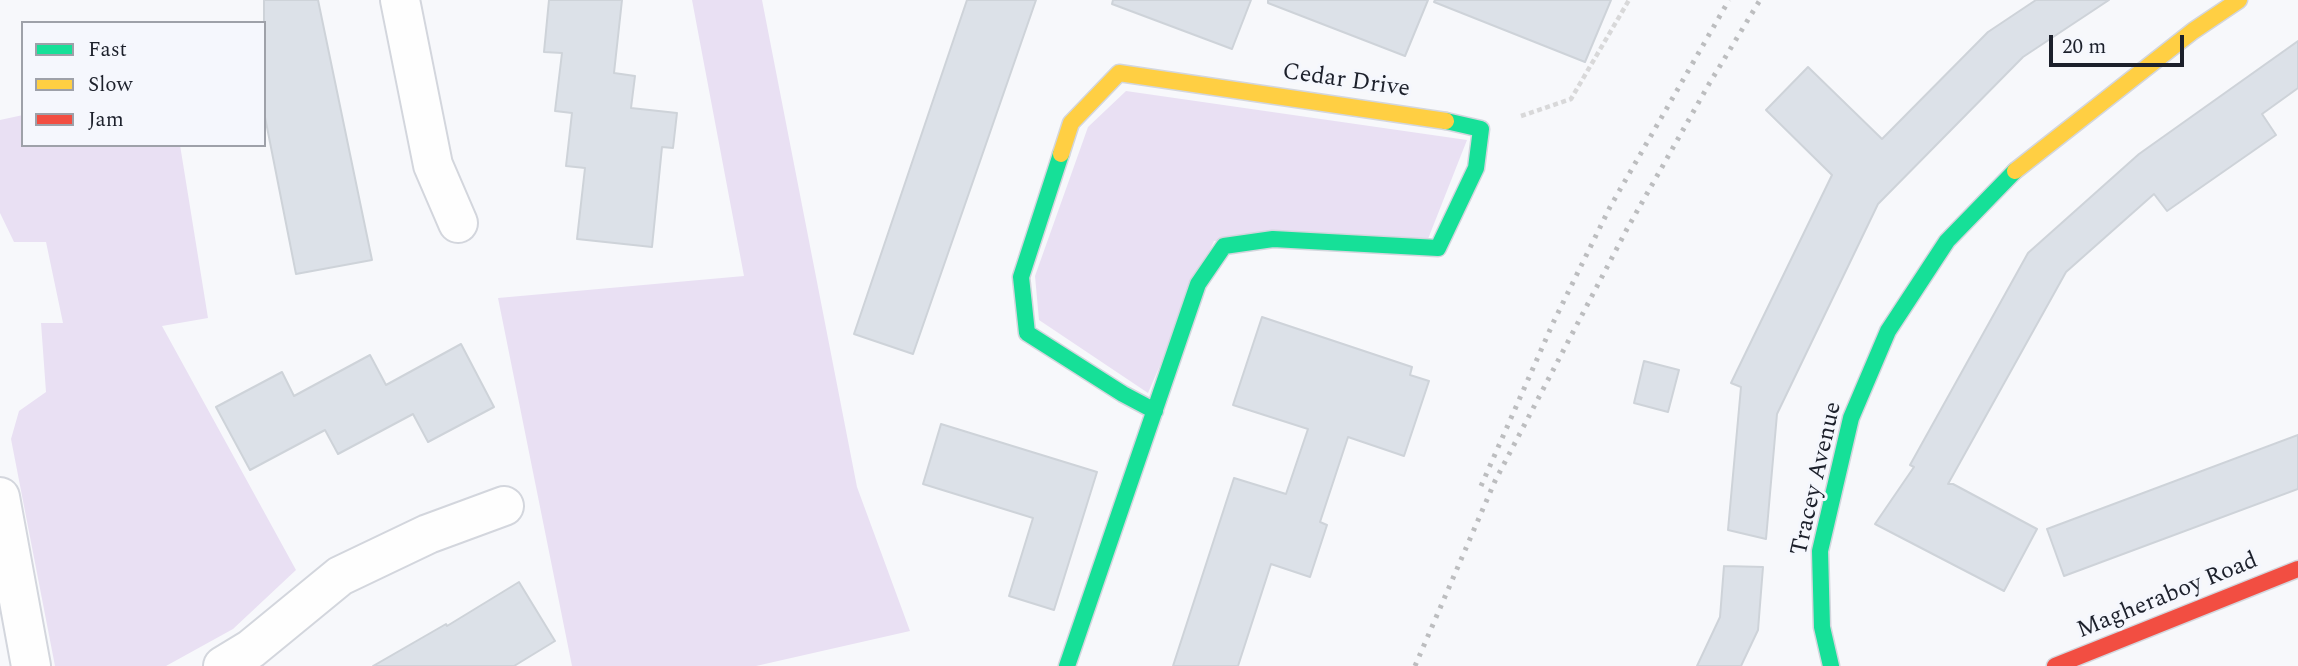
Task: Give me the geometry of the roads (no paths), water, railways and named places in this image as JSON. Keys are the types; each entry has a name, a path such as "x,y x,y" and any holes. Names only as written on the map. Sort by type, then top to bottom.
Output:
{"street":[{"path":"400,0 433,165 458,223"},
{"name":"Tracey Avenue","path":"1831,666 1822,627 1820,551 1852,418 1888,331 1947,241 2009,176 2193,31 2239,0"},
{"name":"Cedar Drive","path":"1119,73 1429,117 1481,130 1476,168 1438,248 1273,239 1224,246 1198,284 1155,411 1123,394 1027,333 1021,277 1072,123 1119,73"},
{"path":"1067,666 1155,411"},
{"path":"0,497 31,666"},
{"path":"245,660 340,576 428,534 504,506"},
{"name":"Magheraboy Road","path":"2054,666 2298,569"}],"railway":[{"path":"1481,486 1553,323 1610,207 1729,0"},
{"path":"1415,666 1495,481 1627,229 1760,0"}]}
